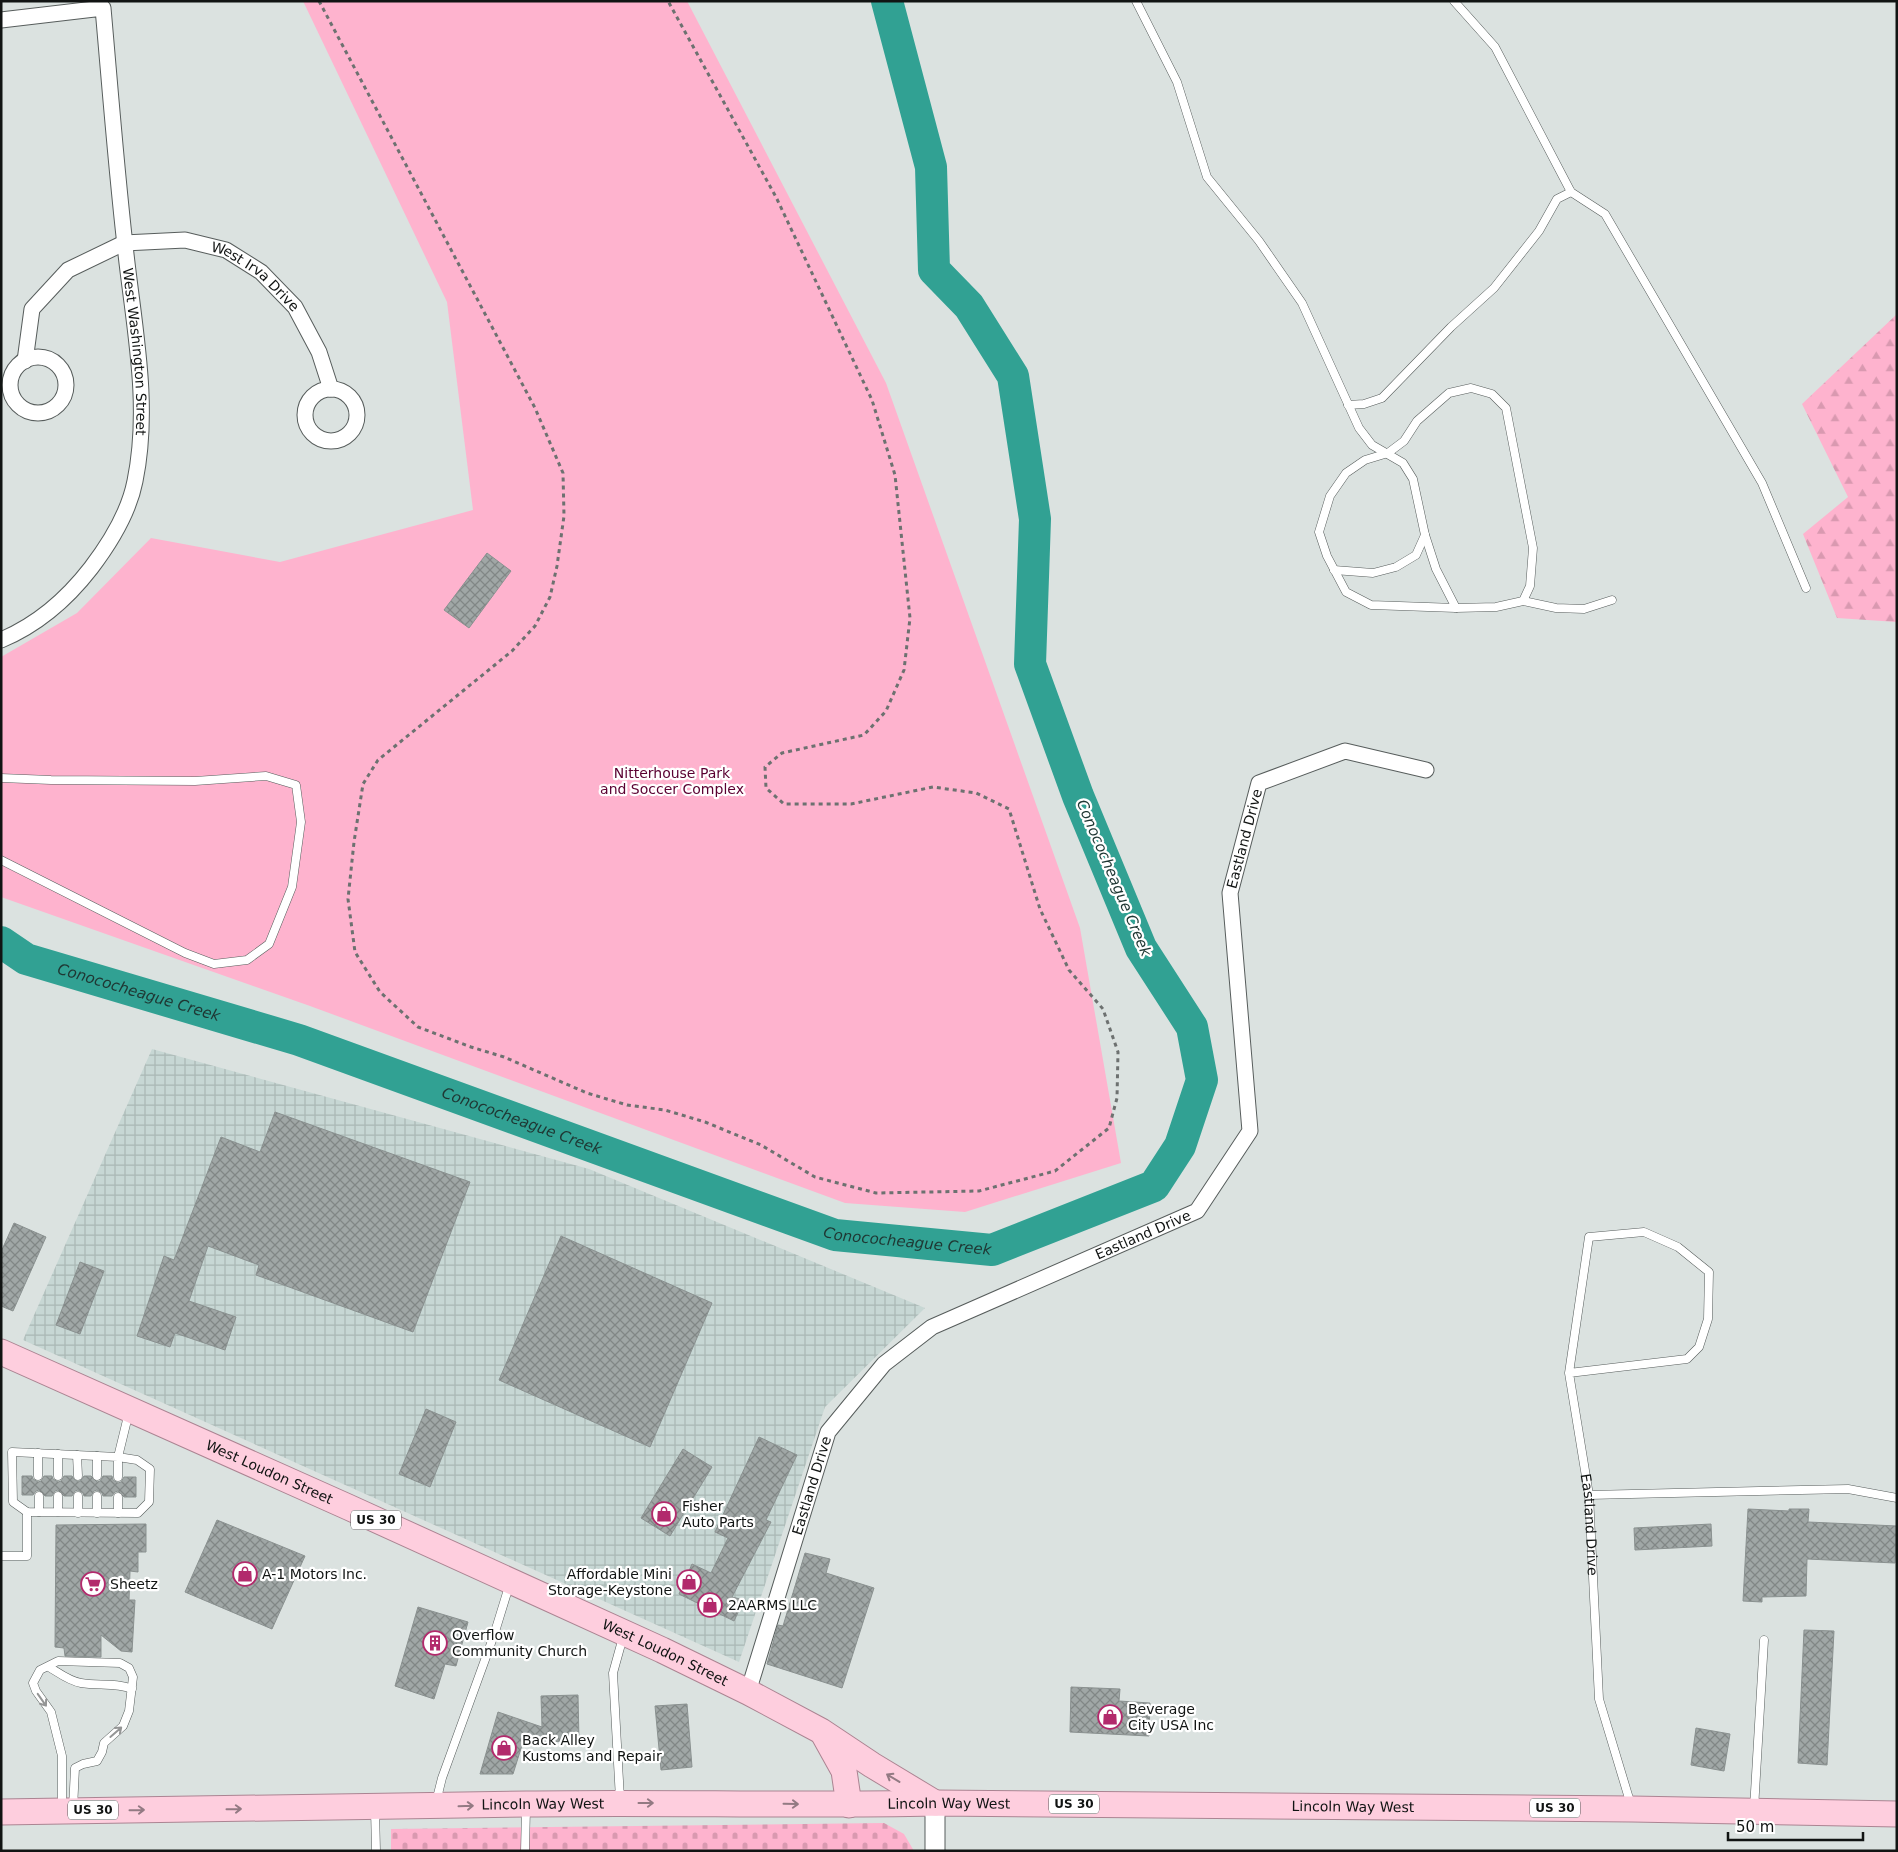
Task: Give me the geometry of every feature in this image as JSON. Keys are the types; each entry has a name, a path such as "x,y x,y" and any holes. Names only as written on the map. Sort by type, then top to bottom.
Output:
{"highway":[{"name":"West Loudon Street","path":"1,1352 624,1632 748,1692 821,1731 934,1803"},
{"path":"821,1731 844,1770 849,1805"},
{"name":"Lincoln Way West","path":"1,1812 620,1803 849,1805 934,1803 1632,1809 1897,1814"}],"street":[{"name":"West Washington Street","path":"1,20 103,8 124,243 142,392 142,434 135,483 123,514 104,551 76,588 23,631 1,640"},
{"name":"West Irva Drive","path":"124,243 184,240 226,250 262,272 295,308 319,352 331,389"},
{"path":"25,361 32,309 68,270 124,243"},
{"name":"Eastland Drive","path":"748,1692 828,1432 884,1364 932,1327 1197,1211 1250,1131 1230,893 1259,783 1345,751 1426,770"},
{"path":"934,1803 935,1851"}],"lane":[{"path":"1136,1 1177,82 1207,177 1259,241 1302,303 1359,428 1372,445 1402,463 1413,479 1425,535 1436,569 1456,608"},
{"path":"1454,1 1495,47 1571,192 1605,214 1762,483 1806,588"},
{"path":"1348,405 1364,404 1382,398 1451,327 1494,288 1539,231 1557,199 1571,192"},
{"path":"1523,601 1530,586 1533,548 1506,408 1492,394 1471,388 1449,393 1417,421 1404,441 1388,453 1365,460 1346,473 1330,496 1319,532 1327,556 1346,592 1371,605 1456,608 1496,607 1523,601 1556,608 1584,609 1612,600"},
{"path":"1334,570 1373,573 1396,567 1416,555 1425,535"},
{"path":"1,778 195,781 266,776 296,785 301,822 292,887 270,944 247,960 214,964 185,953 1,860"},
{"name":"Eastland Drive","path":"1569,1373 1686,1359 1699,1347 1708,1319 1709,1272 1678,1247 1644,1232 1589,1237 1569,1373 1588,1495 1599,1699 1632,1809"},
{"path":"118,1476 118,1457 129,1410"},
{"path":"12,1452 97,1456 136,1460 150,1469 149,1502 138,1513 27,1512 13,1502 12,1452"},
{"path":"38,1453 38,1476"},
{"path":"58,1454 58,1476"},
{"path":"77,1455 78,1476"},
{"path":"97,1456 97,1476"},
{"path":"1588,1495 1848,1489 1897,1498"},
{"path":"39,1496 39,1512"},
{"path":"58,1496 58,1512"},
{"path":"78,1496 78,1513"},
{"path":"97,1496 97,1513"},
{"path":"118,1496 118,1513"},
{"path":"1,1556 27,1556 27,1512"},
{"path":"436,1806 442,1778 494,1635 511,1580"},
{"path":"620,1803 613,1672 624,1632"},
{"path":"1754,1811 1764,1640"},
{"path":"58,1661 120,1663 128,1668 134,1677 129,1711 123,1726 104,1743 97,1761 75,1768 68,1811 62,1756 51,1712 36,1692 33,1683 40,1670 58,1661"},
{"path":"49,1667 72,1681 82,1684 124,1685 132,1689"},
{"path":"525,1851 526,1804"},
{"path":"375,1807 376,1851"}],"path":[{"path":"319,1 535,408 563,473 564,516 557,566 550,597 535,626 512,651 378,760 362,784 348,899 355,952 380,992 418,1027 504,1057 587,1093 627,1105 665,1110 705,1122 761,1145 816,1177 876,1193 978,1191 1055,1171 1109,1128 1117,1098 1118,1052 1104,1009 1069,970 1040,909 1009,809 976,794 933,787 851,804 784,804 766,788 765,767 782,753 864,735 886,711 904,670 910,618 896,475 872,400 780,206 668,1"}],"shaded area":[{"path":"152,1049 589,1169 925,1308 825,1407 739,1662 23,1340"}],"green space":[{"name":"Nitterhouse Park and Soccer Complex","path":"303,1 687,1 886,383 1080,928 1121,1163 965,1212 845,1203 310,1006 1,897 1,657 77,613 151,538 280,562 473,510 447,302"},
{"path":"1897,314 1897,622 1837,618 1803,534 1848,497 1802,404"},
{"path":"884,1823 904,1834 914,1851 391,1851 391,1829"}],"building":[{"path":"487,553 511,571 469,628 444,610"},
{"path":"275,1112 470,1182 413,1332 256,1275 259,1265 208,1246 189,1301 236,1317 225,1350 175,1333 170,1347 137,1336 164,1256 174,1260 221,1137 260,1152"},
{"path":"14,1223 46,1237 13,1311 1,1306 1,1252"},
{"path":"561,1236 712,1303 650,1447 499,1380"},
{"path":"80,1262 104,1271 80,1334 56,1325"},
{"path":"426,1409 456,1422 430,1487 399,1474"},
{"path":"759,1437 797,1455 766,1520 771,1522 732,1597 744,1600 734,1621 679,1594 692,1564 711,1573 728,1538 715,1532"},
{"path":"683,1449 712,1467 670,1536 641,1518"},
{"path":"22,1476 32,1476 38,1482 44,1476 52,1476 58,1482 64,1476 72,1476 78,1482 84,1476 91,1476 97,1482 103,1476 112,1476 113,1480 118,1483 124,1477 136,1477 136,1497 124,1497 118,1491 112,1496 103,1496 97,1490 91,1496 84,1496 78,1490 72,1496 64,1496 58,1490 52,1496 45,1496 39,1490 33,1495 22,1495"},
{"path":"1748,1509 1789,1511 1789,1509 1809,1509 1808,1522 1897,1526 1895,1563 1807,1559 1806,1596 1762,1597 1762,1602 1743,1601"},
{"name":"A-1 Motors Inc.","path":"217,1520 305,1556 272,1629 185,1592"},
{"name":"Sheetz","path":"146,1524 146,1552 138,1552 138,1572 130,1571 129,1600 135,1600 132,1652 121,1651 101,1635 101,1657 65,1656 64,1648 55,1647 56,1525"},
{"path":"1711,1524 1712,1546 1635,1550 1634,1528"},
{"path":"805,1553 830,1559 826,1573 874,1588 842,1688 767,1664 778,1625 783,1626"},
{"name":"Overflow Community Church","path":"418,1607 468,1622 456,1666 445,1664 434,1699 395,1686"},
{"path":"1804,1630 1834,1631 1827,1765 1798,1763"},
{"name":"Beverage City USA Inc","path":"1071,1687 1120,1689 1119,1701 1150,1703 1149,1736 1070,1732"},
{"path":"578,1695 579,1741 523,1742 513,1774 480,1774 498,1712 542,1727 541,1696"},
{"path":"687,1704 692,1767 661,1770 655,1706"},
{"path":"1696,1728 1730,1734 1724,1771 1691,1765"}],"waterway":[{"name":"Conococheague Creek","path":"1,942 26,959 299,1040 835,1235 992,1250 1154,1186 1180,1146 1202,1080 1192,1027 1141,948 1078,796 1030,664 1035,519 1013,376 969,306 934,270 931,167 887,1"}],"place":[{"name":"Fisher Auto Parts","path":"664,1514"},
{"name":"A-1 Motors Inc.","path":"245,1574"},
{"name":"Affordable Mini Storage-Keystone","path":"689,1582"},
{"name":"Sheetz","path":"93,1584"},
{"name":"2AARMS LLC","path":"710,1605"},
{"name":"Overflow Community Church","path":"435,1643"},
{"name":"Beverage City USA Inc","path":"1110,1717"},
{"name":"Back Alley Kustoms and Repair","path":"504,1748"}]}
